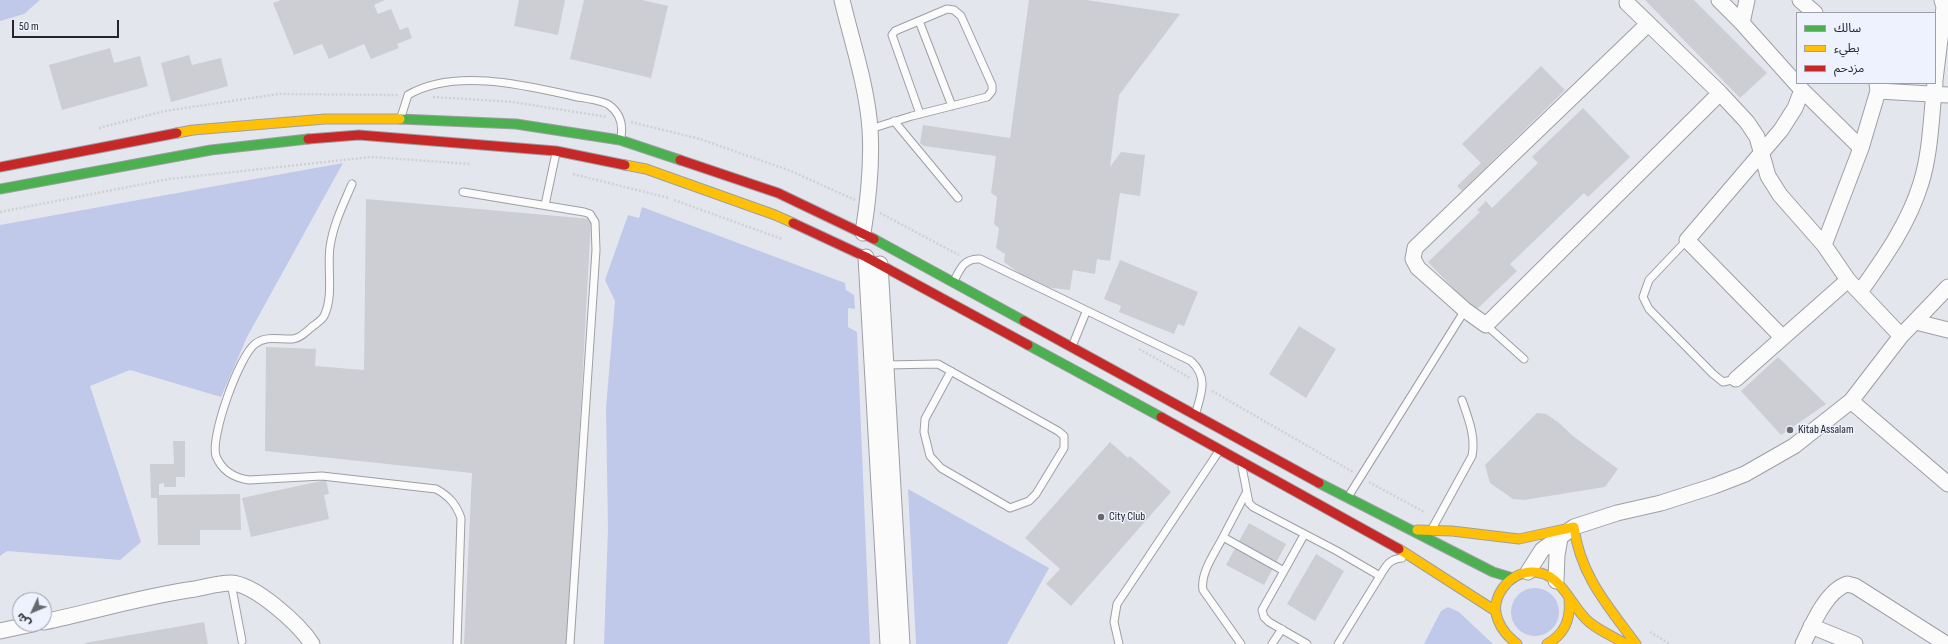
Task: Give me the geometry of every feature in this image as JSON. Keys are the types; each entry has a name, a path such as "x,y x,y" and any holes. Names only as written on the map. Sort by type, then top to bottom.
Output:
{"highway":[{"path":"1,165 193,130 310,120 400,119 516,124 620,140 778,193 863,233 954,281 1347,498 1493,572 1513,578"},
{"path":"0,189 211,150 287,140 359,136 556,151 646,169 775,215 880,264 1220,449 1415,558 1494,610"},
{"path":"1409,530 1452,531 1519,539 1574,527 1578,552 1592,580 1611,610 1636,644"},
{"path":"1517,644 1508,638 1500,629 1494,610 1498,595 1504,585 1513,578 1528,572 1548,575 1564,589 1569,599 1588,621 1626,644"},
{"path":"1548,644 1559,637 1565,629 1569,620 1569,599"},
{"path":"1559,637 1568,642"}],"street":[{"path":"842,0 864,90 870,129 868,206 863,233"},
{"path":"1719,0 1742,23 1796,83"},
{"path":"1742,23 1747,0"},
{"path":"1800,0 1814,12"},
{"path":"1860,292 1893,243 1914,204 1923,174 1938,88 1944,7 1942,0"},
{"path":"1627,3 1720,93 1747,122 1756,137 1768,176 1780,195 1824,245 1848,280 1901,336"},
{"path":"1648,24 1415,248 1413,260 1418,268 1465,310 1486,325 1720,93"},
{"path":"1797,84 1861,148"},
{"path":"1824,245 1861,148 1878,87 1938,88"},
{"path":"1782,337 1687,240 1781,130 1795,108 1802,90"},
{"path":"866,257 888,644"},
{"path":"880,264 902,644"},
{"path":"1736,379 1848,280"},
{"path":"1528,572 1542,550 1574,527 1617,512 1661,503 1745,474 1794,446 1851,401 1901,336 1948,287"},
{"path":"1916,322 1948,330"},
{"path":"1851,401 1948,484"},
{"path":"1556,581 1557,555 1560,538"},
{"path":"52,620 154,595 232,583 246,587 272,604 305,641"},
{"path":"1803,644 1811,626 1833,592 1847,584 1855,586 1944,640"},
{"path":"1811,626 1854,644"},
{"path":"0,631 12,628"}],"lane":[{"path":"870,129 894,121 988,97 992,91 992,85 962,16 954,10 947,9 895,31 892,35 920,114"},
{"path":"919,21 952,106"},
{"path":"400,119 408,95 418,89 445,82 514,84 608,104 620,119 622,128 620,140"},
{"path":"894,121 958,198"},
{"path":"546,206 556,151"},
{"path":"352,184 335,223 332,236 330,248 328,307 323,318 302,336 294,339 262,339 254,344 247,353 227,397 215,445 216,456 222,466 229,473 239,478 249,480 322,476 436,489 444,493 455,504 461,518 456,644"},
{"path":"463,192 584,212 590,214 595,222 596,250 570,644"},
{"path":"1687,240 1649,280 1643,297 1649,309 1713,374 1724,382 1736,379"},
{"path":"954,281 960,268 969,260 980,259 1086,312 1191,361 1198,367 1202,375 1204,386 1195,414"},
{"path":"1347,498 1465,310"},
{"path":"1072,346 1086,312"},
{"path":"1486,325 1524,359"},
{"path":"885,365 938,364 951,371 1058,431 1064,436 1064,448 1036,494 1029,501 1010,508 941,468 930,456 924,432 926,419 951,371"},
{"path":"1431,531 1472,456 1474,444 1462,400"},
{"path":"1119,644 1114,622 1117,604 1220,449"},
{"path":"1241,461 1246,492 1249,502 1253,507 1337,551 1380,576"},
{"path":"1240,644 1203,590 1202,584 1205,574 1246,492"},
{"path":"1304,535 1262,610 1269,622 1307,644"},
{"path":"1223,537 1284,571"},
{"path":"1338,644 1388,563 1394,559 1415,558"},
{"path":"232,583 242,641"},
{"path":"1272,644 1282,629"}],"path":[{"path":"97,129 165,111 278,94 408,95"},
{"path":"430,96 513,102 620,119 700,139 791,171 868,206 969,260"},
{"path":"0,212 169,179 371,157 474,164"},
{"path":"552,169 668,197 786,241"},
{"path":"1137,348 1437,519"}],"shaded area":[{"path":"0,0 40,0 24,14 0,21"},
{"path":"343,163 247,337 221,397 130,370 90,386 141,542 120,560 7,551 0,556 0,225"},
{"path":"642,207 845,283 846,290 854,295 855,309 848,308 848,327 857,332 870,644 604,644 608,528 606,408 615,301 605,280 628,215 639,218"},
{"path":"908,489 1049,568 1007,644 916,644"},
{"path":"1530,588 1540,588 1552,595 1559,607 1559,617 1552,629 1540,636 1530,636 1522,632 1515,625 1511,617 1511,607 1515,599 1522,592"},
{"path":"1448,607 1459,612 1493,644 1424,644 1441,611"}],"building":[{"path":"281,0 385,0 374,5 378,14 391,9 400,30 408,27 412,38 397,44 399,48 371,59 364,44 329,59 322,44 294,55 273,3"},
{"path":"519,0 565,0 558,35 514,26"},
{"path":"584,0 642,0 668,6 651,78 570,59"},
{"path":"1029,0 1086,0 1180,14 1119,95 1110,167 1121,152 1145,155 1140,196 1120,193 1110,261 1097,259 1095,274 1073,270 1070,290 1036,286 1004,262 1005,254 996,248 999,228 994,224 997,197 991,193 996,156 924,146 920,143 923,125 1010,138"},
{"path":"1645,0 1694,0 1767,73 1740,98"},
{"path":"110,48 114,63 140,56 148,86 62,110 49,65"},
{"path":"189,55 192,65 221,58 228,86 171,102 161,63"},
{"path":"1541,66 1565,90 1462,191 1457,186 1481,163 1462,144"},
{"path":"1583,108 1630,157 1588,197 1584,193 1510,264 1517,271 1475,311 1428,262 1480,212 1477,210 1486,201 1492,208 1538,163 1532,157"},
{"path":"366,199 591,219 568,644 464,644 472,473 265,451 266,347 316,349 315,366 364,370"},
{"path":"1120,260 1198,292 1184,326 1178,324 1174,334 1119,312 1121,306 1104,299"},
{"path":"1299,326 1336,349 1306,398 1269,374"},
{"path":"1778,357 1826,404 1781,435 1741,391"},
{"path":"1537,413 1546,414 1558,422 1573,436 1618,469 1605,487 1524,500 1513,499 1490,483 1485,465"},
{"path":"173,441 185,441 185,477 176,477 176,487 164,487 164,483 159,484 159,495 240,494 241,530 200,530 200,545 158,545 157,498 151,498 150,464 174,464"},
{"path":"1110,442 1128,458 1130,456 1171,492 1071,606 1046,584 1060,569 1025,538"},
{"path":"326,480 329,494 324,495 329,519 251,537 242,498"},
{"path":"1249,523 1286,544 1264,585 1226,565"},
{"path":"1316,554 1344,571 1315,621 1287,604"},
{"path":"204,622 208,644 85,644 85,643"}],"traffic: fast":[{"path":"400,119 516,124 620,140 680,160"},
{"path":"0,189 211,150 308,139"},
{"path":"874,239 1024,321"},
{"path":"1028,345 1161,417"},
{"path":"1319,483 1493,572 1513,578"}],"traffic: slow":[{"path":"177,133 193,130 325,119 400,119"},
{"path":"625,165 646,169 775,215 793,223"},
{"path":"1417,530 1452,531 1519,539 1574,527 1577,544 1589,575 1606,603 1636,644"},
{"path":"1399,549 1494,610"},
{"path":"1517,644 1506,634 1500,624 1496,612 1496,604 1502,588 1508,582 1523,573 1531,572 1542,573 1558,583 1589,622 1626,644"},
{"path":"1547,644 1558,636 1566,625 1569,613 1569,599"}],"traffic: jam":[{"path":"0,167 177,133"},
{"path":"308,139 359,135 556,151 625,165"},
{"path":"680,160 778,193 874,239"},
{"path":"793,223 866,257 1028,345"},
{"path":"1024,321 1319,483"},
{"path":"1161,417 1399,549"}],"place":[{"name":"Kitab Assalam","path":"1790,430"},
{"name":"City Club","path":"1101,517"}]}
